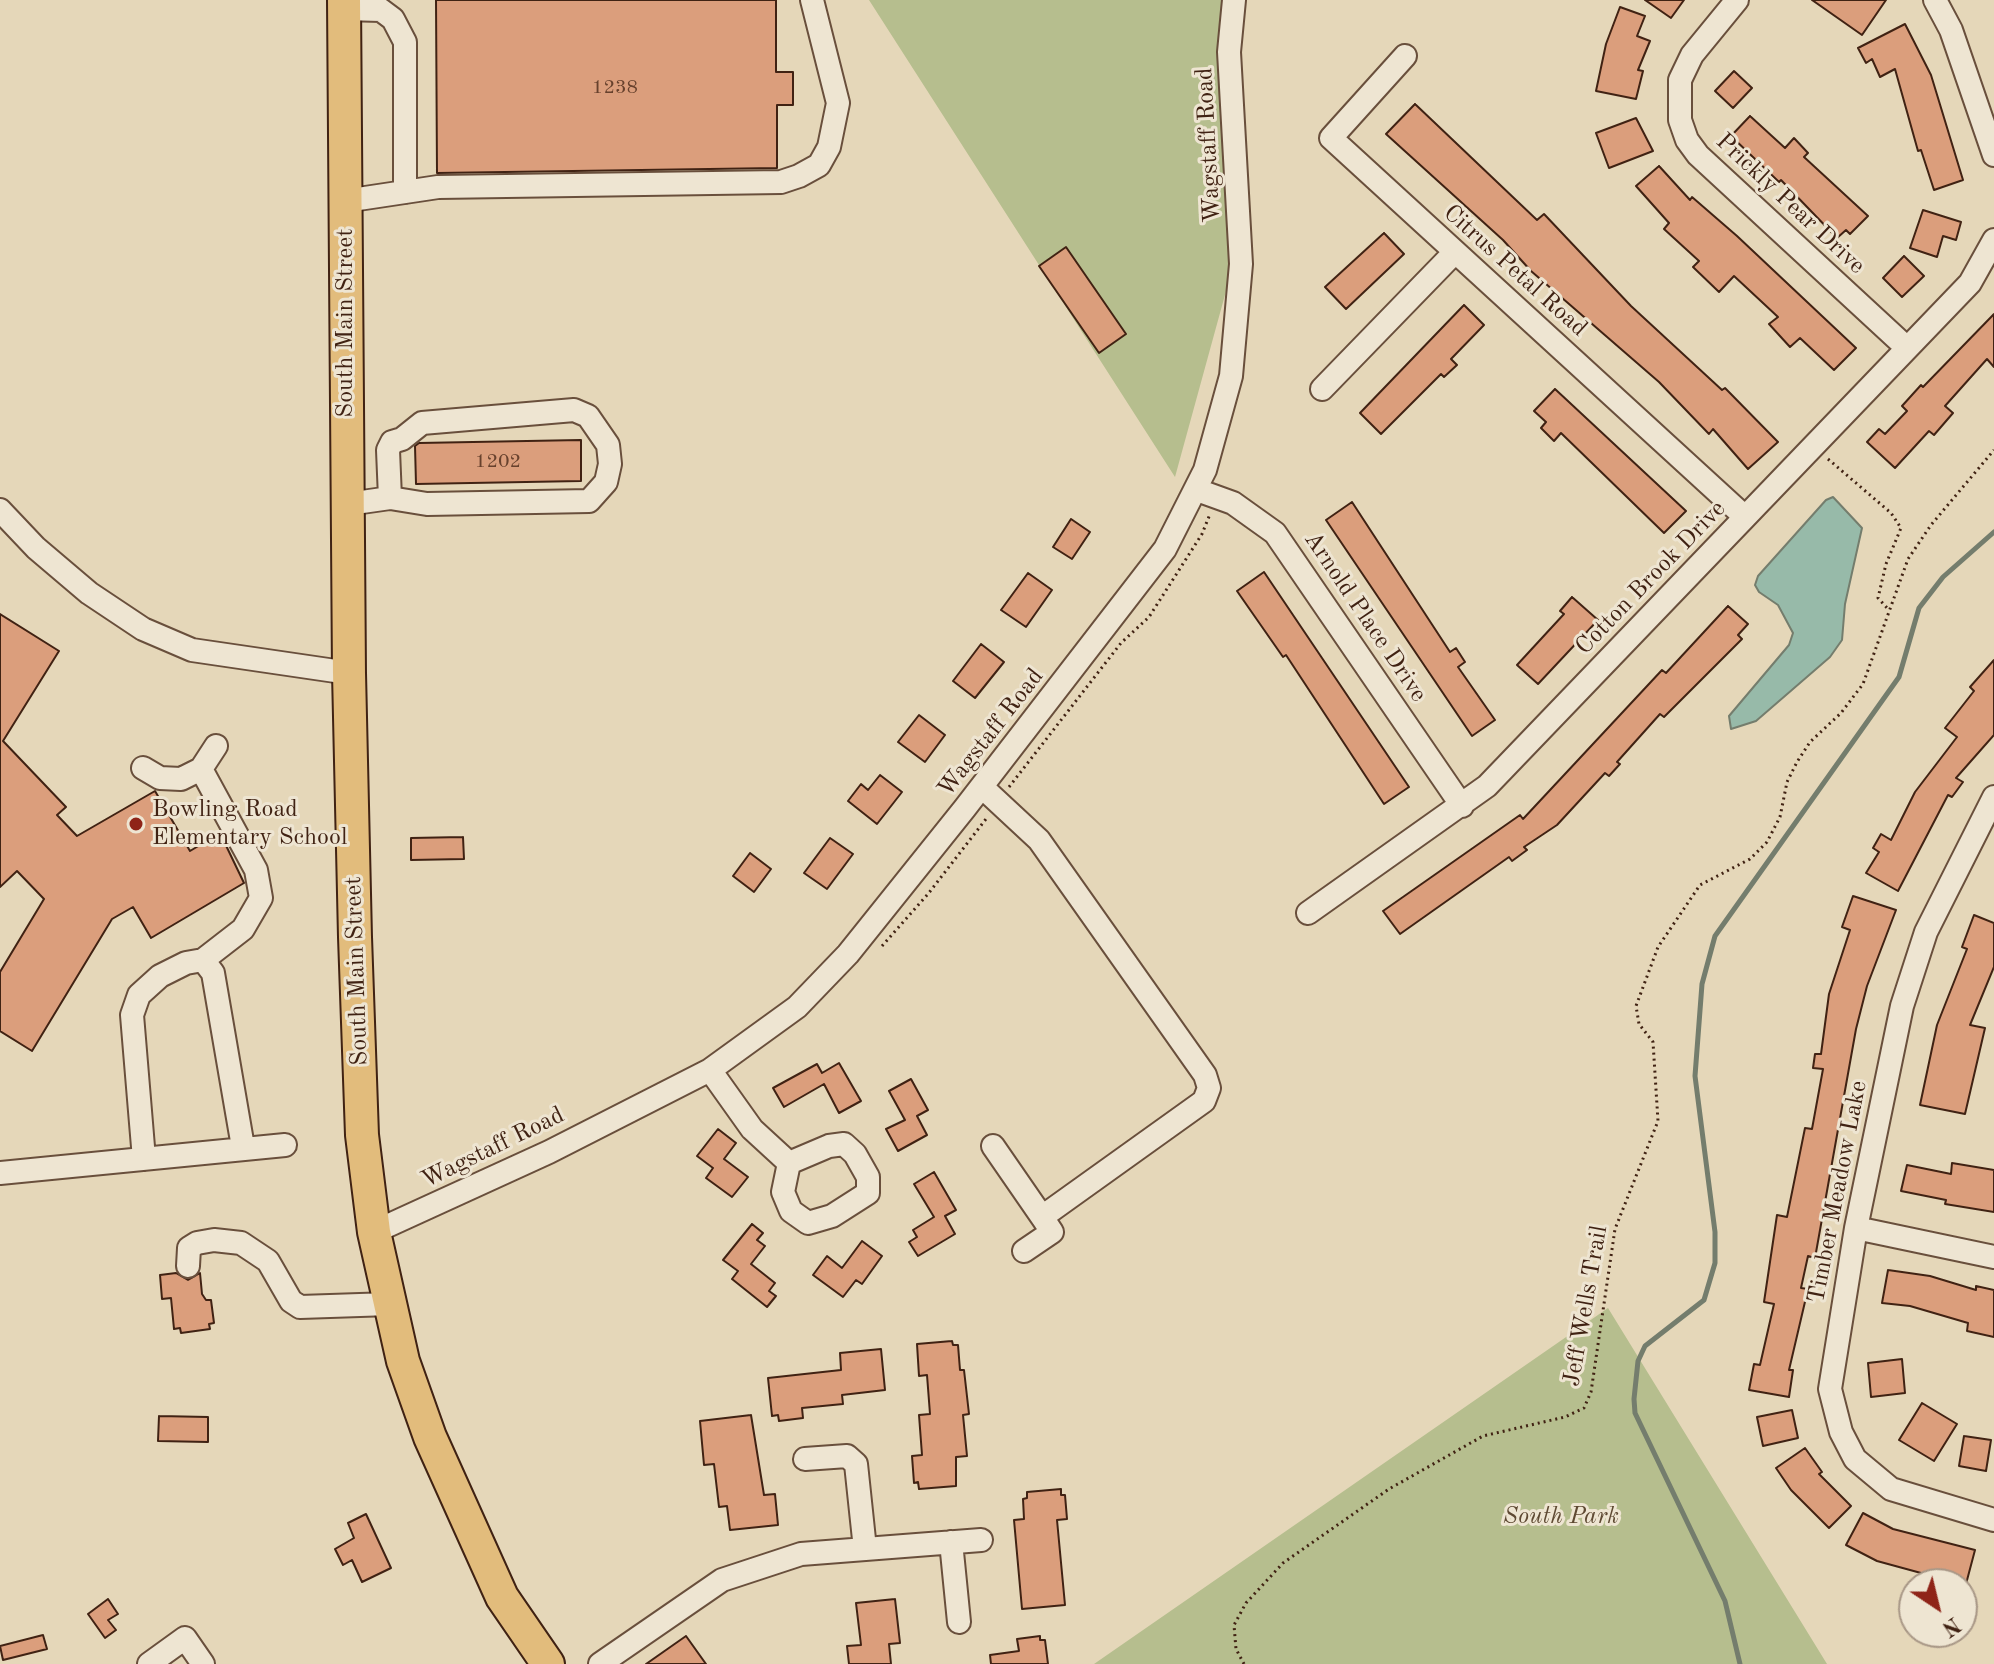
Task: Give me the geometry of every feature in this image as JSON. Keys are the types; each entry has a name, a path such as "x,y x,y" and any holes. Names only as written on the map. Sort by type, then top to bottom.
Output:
{"highway":[{"name":"South Main Street","path":"359,4 345,201 349,673 362,1135 374,1232 403,1361 454,1493 502,1597 548,1664"}],"street":[{"path":"345,201 438,187 781,182 799,176 819,165 829,147 838,103 812,0"},
{"name":"Wagstaff Road","path":"374,1232 549,1152 710,1070 797,1007 848,954 982,787 1165,549 1197,490 1220,421 1237,320 1240,214 1229,52 1234,0"},
{"name":"Prickly Pear Drive","path":"1737,0 1692,55 1680,80 1680,120 1687,140 1698,155 1907,348"},
{"path":"1935,0 1951,30 1994,155"},
{"path":"359,4 393,19 405,42 405,192"},
{"name":"Citrus Petal Road","path":"1405,56 1331,138 1745,517"},
{"name":"Cotton Brook Drive","path":"1308,913 1462,806 1514,759 1970,283 1994,240"},
{"path":"1322,389 1455,252"},
{"path":"348,504 390,498 423,503 589,501 606,482 610,464 608,445 588,416 574,410 422,423 402,439 392,442 388,450 390,498"},
{"name":"Arnold Place Drive","path":"1197,490 1233,503 1275,533 1462,806"},
{"path":"0,510 36,548 89,593 143,629 192,650 349,673"},
{"path":"143,768 160,778 181,779 201,769 216,746"},
{"path":"144,1159 132,1015 139,995 160,976 186,963 203,960 243,929 261,898 256,870 201,769"},
{"path":"982,787 1039,840 1205,1075 1209,1088 1204,1101 1042,1217"},
{"name":"Timber Meadow Lake","path":"1994,797 1926,932 1902,1006 1856,1228 1830,1389 1841,1432 1855,1459 1891,1489 1994,1520"},
{"path":"203,960 213,973 243,1147"},
{"path":"710,1070 752,1129 789,1163"},
{"path":"0,1173 285,1145"},
{"path":"993,1146 1052,1232 1024,1251"},
{"path":"1856,1228 1994,1257"},
{"path":"188,1266 189,1248 197,1243 214,1240 241,1243 268,1261 291,1301 300,1307 390,1304"},
{"path":"805,1459 847,1456 856,1464 865,1549"},
{"path":"600,1664 722,1580 801,1554 981,1540"},
{"path":"951,1542 959,1622"},
{"path":"149,1664 185,1638 203,1664"}],"path":[{"name":"Jeff Wells Trail","path":"1244,1664 1236,1649 1234,1625 1246,1603 1283,1563 1389,1489 1483,1436 1565,1417 1584,1408 1591,1392 1615,1229 1658,1121 1653,1042 1639,1024 1636,1006 1653,962 1666,935 1700,885 1750,859 1767,842 1780,817 1787,782 1797,762 1810,742 1841,713 1863,684 1908,559 1931,525 1994,450"},
{"path":"1827,458 1891,513 1901,528 1886,564 1878,598 1889,610"},
{"path":"1008,788 1121,643 1149,617 1208,519"},
{"path":"875,952 928,894 986,818"}],"green space":[{"path":"869,0 1236,0 1234,262 1175,477"},
{"name":"South Park","path":"1608,1308 1827,1664 1094,1664"}],"shaded area":[{"path":"1833,497 1862,528 1845,604 1842,640 1830,657 1756,721 1731,729 1729,716 1789,645 1793,633 1778,605 1759,592 1755,585 1758,576 1826,500"}],"building":[{"path":"436,0 776,0 776,72 793,72 793,105 777,105 777,168 437,173"},
{"path":"1645,0 1684,0 1671,18"},
{"path":"1812,0 1886,0 1862,35"},
{"path":"1620,7 1645,16 1637,36 1650,41 1638,70 1643,71 1636,99 1596,91 1606,44"},
{"path":"1905,24 1931,75 1963,180 1934,190 1921,150 1918,151 1895,69 1880,77 1872,59 1866,63 1858,48"},
{"path":"1734,71 1752,88 1733,108 1715,91"},
{"path":"1415,104 1537,220 1544,214 1631,306 1722,390 1725,388 1778,442 1748,469 1713,429 1709,434 1659,382 1531,271 1503,240 1386,134"},
{"path":"1750,116 1785,148 1794,138 1808,153 1804,157 1868,216 1850,234 1846,230 1837,238 1781,180 1779,182 1731,136"},
{"path":"1636,118 1653,151 1609,168 1596,133"},
{"path":"1659,166 1690,200 1692,197 1737,236 1856,348 1834,370 1800,338 1790,347 1769,324 1778,317 1734,276 1719,292 1693,267 1699,261 1664,229 1669,223 1636,186"},
{"path":"1923,210 1961,222 1956,240 1943,236 1937,257 1910,248"},
{"path":"1384,233 1404,254 1346,309 1325,287"},
{"path":"1066,247 1126,334 1099,353 1039,266"},
{"path":"1904,256 1924,276 1902,297 1883,278"},
{"path":"1464,305 1484,325 1451,359 1457,365 1444,377 1441,374 1381,434 1360,413"},
{"path":"1994,314 1994,367 1987,359 1945,406 1953,413 1934,435 1929,431 1895,468 1867,442 1879,429 1885,434 1907,411 1902,406 1921,385 1923,387"},
{"path":"1555,389 1686,511 1664,533 1561,433 1554,441 1541,428 1546,422 1534,411"},
{"path":"581,440 581,481 416,484 415,446 419,443"},
{"path":"1352,502 1450,652 1456,648 1465,662 1458,667 1495,720 1472,736 1326,520"},
{"path":"1071,519 1090,532 1072,559 1053,547"},
{"path":"1264,572 1409,787 1384,804 1286,655 1283,657 1237,591"},
{"path":"1028,573 1052,590 1026,627 1001,610"},
{"path":"1572,597 1598,620 1538,684 1517,665 1564,614 1560,611"},
{"path":"1728,606 1748,624 1738,635 1742,639 1664,717 1660,714 1617,762 1620,764 1609,776 1605,773 1557,825 1524,847 1527,850 1512,861 1509,857 1400,934 1383,911 1520,815 1523,819 1662,670 1666,673"},
{"name":"Bowling Road Elementary School","path":"0,614 59,651 3,741 66,807 57,815 77,836 155,791 190,851 220,833 244,883 151,938 133,907 112,919 32,1051 0,1031 0,972 44,899 17,871 0,887"},
{"path":"981,644 1004,662 975,698 953,681"},
{"path":"1994,660 1994,735 1956,778 1963,782 1952,797 1948,795 1898,891 1866,873 1879,852 1873,848 1881,834 1891,840 1915,792 1957,737 1945,728 1974,691 1970,687"},
{"path":"919,715 945,735 925,762 898,742"},
{"path":"880,775 902,792 877,824 848,801 861,784 868,790"},
{"path":"463,837 464,859 411,860 411,838"},
{"path":"830,838 853,854 827,889 804,873"},
{"path":"750,853 771,869 754,892 733,876"},
{"path":"1853,896 1896,910 1867,986 1856,1029 1815,1258 1808,1256 1801,1288 1808,1289 1789,1370 1793,1370 1789,1397 1749,1390 1754,1364 1760,1365 1774,1304 1764,1302 1777,1215 1787,1217 1805,1128 1812,1129 1823,1069 1813,1068 1815,1054 1821,1054 1829,994 1850,930 1842,927"},
{"path":"1974,915 1994,923 1994,967 1970,1025 1985,1028 1965,1114 1920,1105 1937,1025 1967,949 1962,947"},
{"path":"839,1063 861,1101 839,1113 824,1084 784,1107 773,1088 817,1064 822,1073"},
{"path":"911,1079 928,1110 917,1116 927,1135 898,1151 886,1129 905,1120 889,1091"},
{"path":"718,1129 736,1143 724,1159 748,1177 732,1197 706,1178 713,1168 697,1156"},
{"path":"1952,1163 1994,1170 1994,1212 1945,1204 1946,1200 1901,1191 1907,1165 1951,1174"},
{"path":"934,1172 956,1210 945,1216 955,1234 918,1256 909,1242 917,1237 913,1230 934,1217 914,1184"},
{"path":"752,1224 763,1233 757,1240 765,1246 751,1264 775,1283 769,1291 776,1296 767,1307 732,1279 738,1271 723,1260"},
{"path":"862,1241 882,1256 862,1284 856,1280 843,1297 813,1275 827,1256 842,1268"},
{"path":"1888,1270 1930,1276 1976,1290 1976,1286 1994,1290 1994,1337 1967,1331 1968,1323 1910,1306 1882,1303"},
{"path":"176,1273 188,1280 200,1273 202,1294 206,1300 211,1300 214,1323 209,1324 210,1329 181,1333 180,1328 174,1329 171,1298 162,1299 160,1275"},
{"path":"952,1341 953,1345 958,1345 960,1370 964,1370 969,1414 963,1415 967,1456 956,1457 956,1486 919,1489 918,1482 914,1483 912,1456 922,1455 919,1415 930,1414 927,1375 919,1376 917,1344"},
{"path":"881,1349 885,1390 842,1395 843,1404 802,1408 803,1418 779,1421 778,1415 772,1416 768,1378 841,1370 840,1353"},
{"path":"1902,1359 1905,1393 1871,1397 1868,1363"},
{"path":"1922,1403 1957,1424 1934,1461 1899,1440"},
{"path":"1792,1410 1798,1438 1763,1446 1757,1417"},
{"path":"751,1415 764,1495 775,1494 778,1525 730,1530 727,1506 719,1507 714,1464 704,1465 700,1421"},
{"path":"159,1416 208,1417 208,1442 158,1441"},
{"path":"1964,1436 1991,1440 1986,1471 1959,1466"},
{"path":"1805,1448 1822,1472 1819,1474 1851,1506 1829,1528 1791,1490 1776,1468"},
{"path":"1061,1489 1061,1495 1065,1495 1067,1519 1057,1520 1065,1605 1022,1609 1014,1520 1024,1519 1023,1499 1027,1498 1027,1492"},
{"path":"1863,1513 1893,1529 1975,1550 1970,1568 1903,1568 1877,1561 1846,1545"},
{"path":"366,1514 391,1568 362,1582 352,1560 343,1565 335,1549 354,1538 348,1523"},
{"path":"108,1599 118,1614 108,1620 116,1630 105,1638 88,1614"},
{"path":"895,1599 900,1643 889,1644 891,1664 849,1664 847,1646 861,1645 856,1603"},
{"path":"43,1635 47,1649 3,1660 0,1646"},
{"path":"686,1636 706,1664 646,1664"},
{"path":"1040,1636 1040,1640 1045,1640 1048,1664 991,1664 990,1655 1019,1651 1017,1639"}],"waterway":[{"path":"1740,1664 1725,1601 1635,1413 1634,1399 1638,1361 1645,1346 1704,1300 1715,1263 1715,1232 1695,1076 1702,984 1715,936 1899,677 1919,608 1943,577 1994,532"}],"place":[{"name":"Bowling Road Elementary School","path":"136,824"}]}
